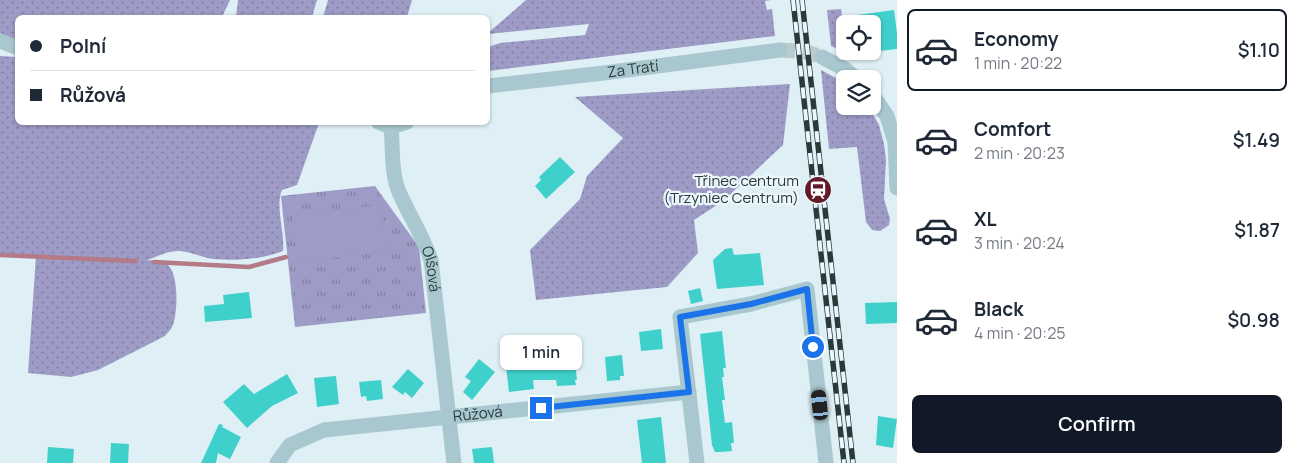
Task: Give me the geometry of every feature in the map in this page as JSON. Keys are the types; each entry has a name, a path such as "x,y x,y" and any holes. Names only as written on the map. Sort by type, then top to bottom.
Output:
{"street":[{"path":"0,40 15,47"},
{"name":"Za Tratí","path":"490,86 780,50"},
{"path":"822,57 847,70"},
{"path":"881,107 887,116 895,142 897,188"},
{"name":"Olšová","path":"385,125 398,191 425,241 431,260 454,463"},
{"path":"697,463 680,317 751,304 807,289 826,463"},
{"name":"Růžová","path":"277,463 290,445 324,430 689,392"}],"green space":[{"path":"0,0 230,0 223,15 15,15 15,40 0,33"},
{"path":"238,0 317,0 313,15 236,15"},
{"path":"328,0 412,0 408,15 324,15"},
{"path":"526,0 771,0 765,1 767,10 772,9 775,36 490,71 490,46 500,43 585,35 589,24 490,34 490,31"},
{"path":"841,9 842,15 836,15 836,48 831,46 827,10"},
{"path":"0,56 15,57 15,125 318,125 297,185 282,190 280,196 283,251 258,258 222,260 176,251 147,260 165,263 172,270 176,295 174,321 171,328 165,336 98,370 71,377 28,373 36,256 0,255"},
{"path":"821,70 836,78 836,115 873,115 879,125 886,160 884,199 890,219 889,225 880,231 872,230 866,222 857,147 829,149"},
{"path":"790,84 783,145 723,201 694,220 698,253 667,287 536,300 530,250 580,199 587,176 623,138 575,97"},
{"path":"375,186 419,247 426,313 295,327 281,196"},
{"path":"380,205 386,251 298,262 292,216"}],"building":[{"path":"894,10 897,49 881,51 881,15 857,15"},
{"path":"560,157 575,172 546,199 535,186 541,180 539,177"},
{"path":"732,248 734,255 760,253 764,285 717,289 713,260 725,249"},
{"path":"700,288 703,301 691,304 688,291"},
{"path":"249,292 252,318 205,322 204,306 224,304 223,295"},
{"path":"897,302 897,323 866,324 865,303"},
{"path":"661,329 663,349 641,351 639,332"},
{"path":"722,331 726,368 723,368 724,377 722,377 725,400 722,400 725,423 732,422 734,443 731,443 732,451 715,452 712,445 700,334"},
{"path":"622,355 624,376 620,376 620,380 607,381 605,357"},
{"path":"479,359 495,372 472,400 463,392 471,381 465,377"},
{"path":"553,362 553,365 575,362 576,385 557,386 556,380 533,380 534,389 509,392 506,367"},
{"path":"408,369 424,383 412,398 405,392 403,395 392,387"},
{"path":"287,374 298,393 272,406 247,428 223,402 244,384 254,394"},
{"path":"336,376 339,404 317,407 314,378"},
{"path":"381,380 383,399 367,401 366,396 361,397 359,382"},
{"path":"878,416 897,419 893,448 876,445"},
{"path":"661,417 666,463 642,463 637,420"},
{"path":"219,424 241,437 230,459 218,453 216,463 201,463"},
{"path":"111,443 129,444 128,463 110,463"},
{"path":"48,447 74,449 73,463 47,463"},
{"path":"492,447 494,463 474,463 472,449"}],"waterway":[{"path":"0,255 136,261"},
{"path":"154,262 249,267 286,257"}],"tunnel":[{"path":"780,50 803,51 822,57"}],"railway":[{"path":"793,0 844,463"},
{"path":"802,0 853,463"}],"place":[{"name":"Třinec centrum (Trzyniec Centrum)","path":"818,190"}],"route":[{"path":"541,408 689,392 680,317 751,304 807,289 813,347"}]}
